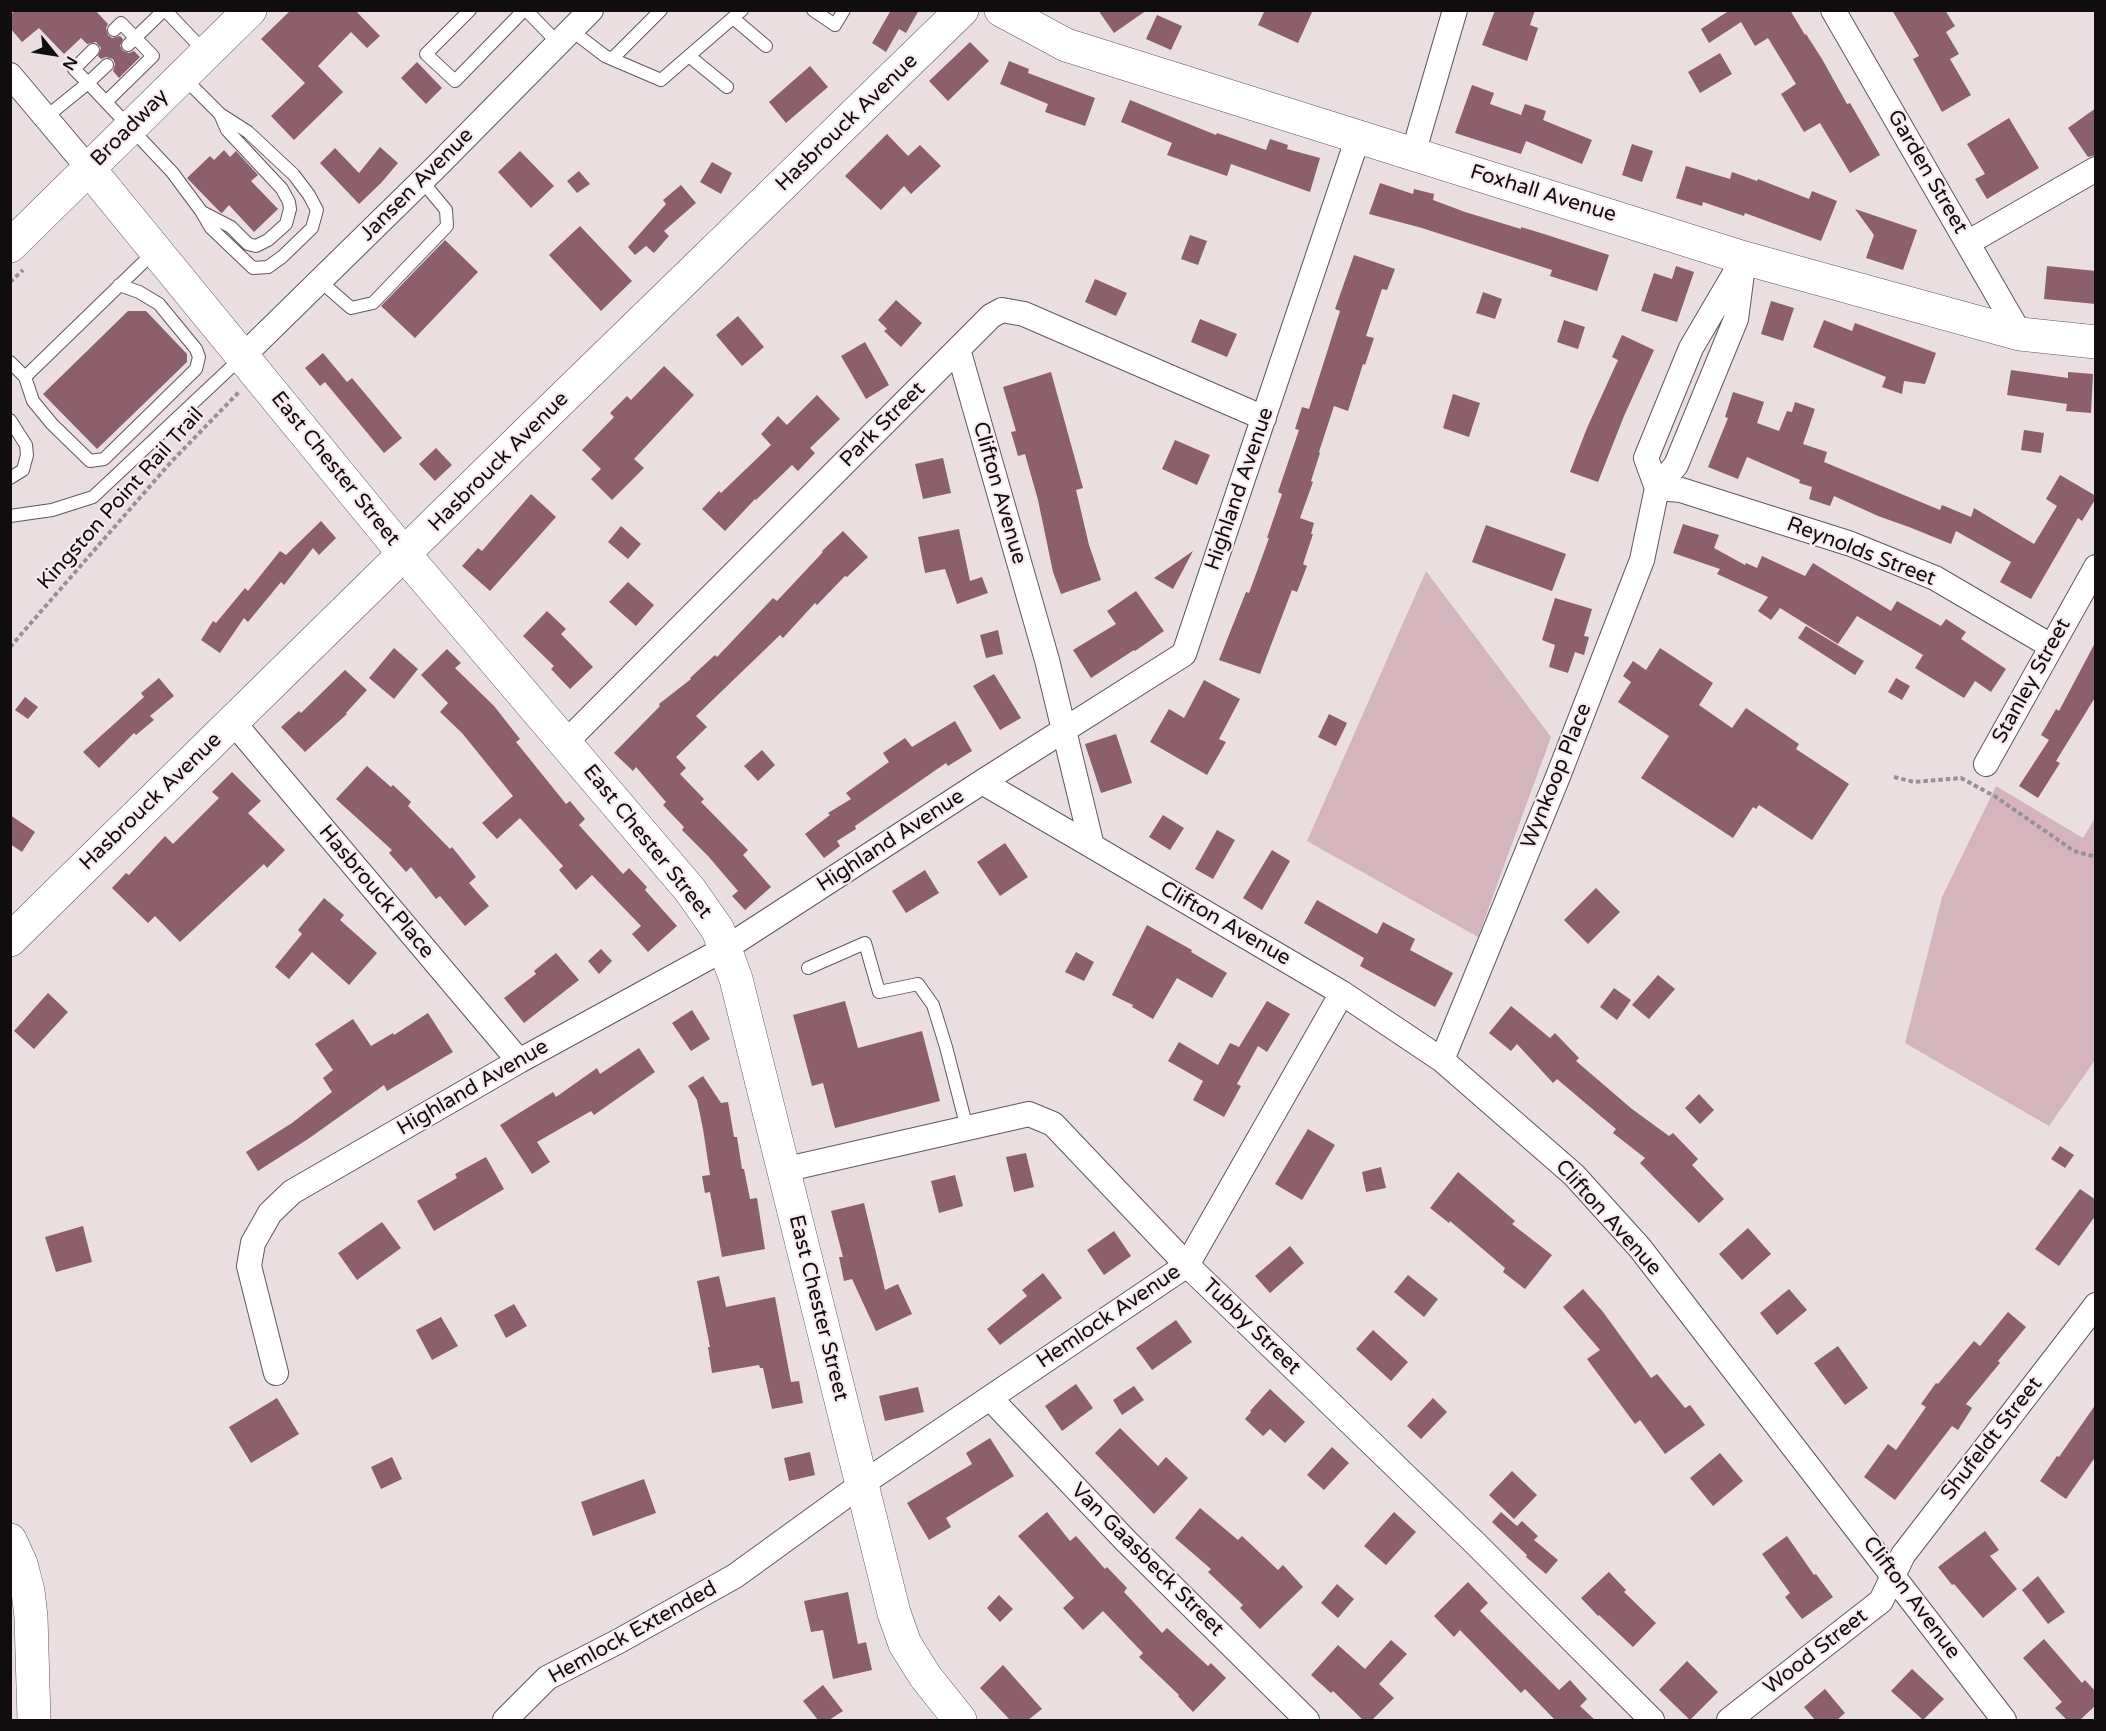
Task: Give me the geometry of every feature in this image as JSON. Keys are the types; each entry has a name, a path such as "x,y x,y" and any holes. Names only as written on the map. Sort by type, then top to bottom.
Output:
{"main road":[{"name":"Broadway","path":"10,246 250,10"},
{"name":"Hasbrouck Avenue","path":"10,940 962,10"},
{"name":"Foxhall Avenue","path":"1000,10 1066,45 1744,258 2020,334 2096,342"},
{"name":"East Chester Street","path":"89,169 405,555 690,890 718,930 736,979 894,1613 905,1644 925,1676 960,1720"},
{"path":"10,1540 21,1564 28,1591 34,1720"}],"street":[{"name":"Jansen Avenue","path":"250,365 320,281 591,10"},
{"path":"1413,154 1455,10"},
{"name":"Garden Street","path":"1833,10 1969,242 2020,334"},
{"path":"10,75 89,169"},
{"name":"Highland Avenue","path":"276,1373 249,1266 253,1243 270,1213 292,1192 519,1061 726,948 1184,654 1358,137"},
{"path":"1969,242 2096,169"},
{"path":"1657,488 1646,458 1691,348 1744,258"},
{"name":"Wynkoop Place","path":"1442,1060 1557,779 1642,560 1657,488 1676,465 1736,319 1744,258"},
{"name":"Park Street","path":"565,742 991,316 1002,310 1024,314 1264,418"},
{"name":"Clifton Avenue","path":"958,349 1047,660 1092,846"},
{"name":"Reynolds Street","path":"1657,488 1681,490 1840,540 1883,556 1935,578 2051,646"},
{"name":"Stanley Street","path":"1986,764 2096,567"},
{"name":"Hasbrouck Place","path":"233,722 519,1061"},
{"name":"Clifton Avenue","path":"982,782 1341,993 1442,1060 1574,1175 1640,1248 2004,1720"},
{"name":"Hemlock Avenue","path":"862,1484 1187,1265 1341,993"},
{"name":"Tubby Street","path":"783,1170 1029,1114 1053,1124 1187,1265 1475,1543 1652,1720"},
{"name":"Shufeldt Street","path":"1894,1575 1903,1555 2096,1305"},
{"name":"Van Gaasbeck Street","path":"990,1398 1134,1549 1307,1720"},
{"name":"Hemlock Extended","path":"505,1720 547,1678 619,1641 735,1576 862,1484"},
{"name":"Wood Street","path":"1729,1720 1881,1601 1894,1575"}],"lane":[{"path":"132,41 164,10 207,54"},
{"path":"470,10 426,54 455,81 525,10 565,36 661,80 738,14 766,46"},
{"path":"612,59 661,10"},
{"path":"813,10 835,25 844,10"},
{"path":"106,102 153,56 132,41 121,23 114,30"},
{"path":"93,50 74,69 172,172 211,228 253,268 268,267 282,257 312,228 317,210 294,175 248,132 220,114 183,77"},
{"path":"688,56 727,87"},
{"path":"45,117 107,65"},
{"path":"201,211 231,227 248,244 256,246 268,240 286,224 290,209 282,189 227,130 220,114"},
{"path":"320,281 351,308 373,303 447,226 446,210 422,181"},
{"path":"25,377 156,249"},
{"path":"10,362 25,377 33,401 52,424 90,461 104,459 196,369 200,357 159,304 139,292 119,285"},
{"path":"10,516 51,510 93,497 250,365"},
{"path":"10,420 26,445 27,455 23,470 10,478"},
{"path":"808,968 865,943 879,992 918,984 933,1005 967,1128"}],"path":[{"name":"Kingston Point Rail Trail","path":"10,647 171,462 250,365"},
{"path":"1894,777 1914,782 1961,778 1996,797 2074,851 2096,857"}],"shaded area":[{"path":"1426,571 1551,737 1478,937 1307,841"},
{"path":"1996,786 2083,838 2095,818 2095,1060 2049,1126 1905,1043 1942,897"}],"building":[{"path":"16,10 95,10 108,24 106,28 108,35 112,38 120,36 123,39 120,46 123,51 129,53 134,51 140,57 119,78 113,71 115,64 113,59 106,57 101,59 98,56 101,48 96,42 87,44 81,38 64,54 39,28 22,42 10,28 10,15"},
{"path":"291,10 355,10 380,36 367,48 351,32 318,66 343,92 294,140 271,116 305,83 261,39"},
{"path":"891,10 919,10 906,33 899,29 886,52 872,43"},
{"path":"1098,10 1147,10 1114,33"},
{"path":"1265,10 1313,10 1298,43 1258,25"},
{"path":"1495,10 1535,10 1530,25 1538,28 1527,61 1482,45"},
{"path":"1730,10 1790,10 1822,59 1847,104 1850,103 1880,155 1850,173 1820,123 1804,132 1781,94 1796,84 1768,38 1755,46 1741,22 1709,43 1701,29"},
{"path":"1892,10 1945,10 1955,26 1946,32 1959,54 1950,59 1971,95 1942,112 1913,59 1919,56"},
{"path":"1157,15 1182,26 1171,50 1146,39"},
{"path":"970,42 989,61 948,101 929,81"},
{"path":"1720,53 1732,74 1700,93 1688,72"},
{"path":"1009,61 1029,69 1028,73 1095,98 1085,126 1045,112 1048,104 1000,84"},
{"path":"417,62 442,88 426,104 401,78"},
{"path":"810,66 828,87 786,123 769,102"},
{"path":"1472,85 1494,93 1490,104 1521,115 1525,104 1546,111 1543,120 1592,140 1582,164 1526,141 1521,154 1455,133"},
{"path":"1130,100 1216,135 1217,133 1266,150 1270,139 1288,145 1287,149 1320,158 1310,192 1231,164 1227,176 1167,155 1172,143 1121,122"},
{"path":"2096,108 2096,155 2088,157 2068,128"},
{"path":"2009,118 2039,168 1987,199 1975,179 1985,174 1967,144"},
{"path":"887,134 908,156 920,145 941,166 911,194 904,186 881,210 845,176"},
{"path":"1632,144 1653,151 1642,182 1622,175"},
{"path":"380,147 398,163 359,204 320,163 335,148 359,173"},
{"path":"224,150 230,157 236,151 258,175 251,181 278,209 254,232 229,205 222,213 220,212 187,178 210,156 214,160"},
{"path":"520,151 554,186 531,208 498,172"},
{"path":"712,162 732,173 721,194 700,182"},
{"path":"1686,166 1730,179 1732,172 1757,181 1758,179 1809,199 1812,191 1837,201 1821,241 1745,213 1744,216 1703,202 1702,206 1676,198"},
{"path":"579,171 590,184 577,193 567,181"},
{"path":"1380,183 1413,194 1414,189 1434,194 1433,200 1465,212 1609,255 1597,291 1550,276 1552,270 1422,228 1369,214"},
{"path":"681,185 696,203 664,231 669,236 654,253 646,246 635,255 628,247 666,204 663,200"},
{"path":"1855,209 1917,230 1903,270 1866,258 1874,235"},
{"path":"580,226 632,281 601,311 549,255"},
{"path":"1190,235 1207,241 1198,265 1181,259"},
{"path":"445,240 478,272 415,338 381,306"},
{"path":"1354,255 1395,269 1387,290 1382,289 1366,336 1374,338 1348,411 1334,406 1319,452 1311,481 1313,482 1300,518 1314,523 1311,534 1313,534 1303,564 1307,566 1297,592 1292,590 1260,674 1219,660 1246,592 1249,593 1269,538 1267,538 1282,494 1278,492 1299,430 1295,429 1302,407 1309,409 1340,311 1335,309"},
{"path":"1676,266 1694,272 1677,322 1641,311 1654,273 1672,279"},
{"path":"2047,266 2096,271 2096,304 2044,299"},
{"path":"1095,279 1127,293 1116,316 1085,302"},
{"path":"1483,292 1502,299 1495,319 1476,313"},
{"path":"896,300 922,323 901,347 884,331 887,329 878,320"},
{"path":"1771,301 1794,308 1783,341 1761,334"},
{"path":"128,311 146,311 187,354 187,362 97,449 43,394"},
{"path":"738,316 764,347 742,366 716,335"},
{"path":"1200,319 1237,334 1227,357 1191,342"},
{"path":"1564,320 1585,327 1578,349 1557,342"},
{"path":"1824,320 1852,331 1855,323 1936,353 1925,384 1904,381 1902,394 1882,387 1886,377 1813,347"},
{"path":"1622,335 1654,350 1624,416 1598,482 1570,472 1618,360 1612,357"},
{"path":"865,342 889,385 866,399 841,356"},
{"path":"323,353 347,382 352,378 402,438 384,453 325,382 320,386 305,368"},
{"path":"664,366 694,395 634,459 644,468 612,500 591,479 601,469 582,450 614,417 610,413 627,396 631,400"},
{"path":"2011,370 2068,378 2068,372 2093,374 2091,413 2066,411 2067,404 2007,395"},
{"path":"1051,372 1083,488 1076,490 1089,545 1101,580 1061,594 1053,572 1038,500 1025,454 1018,456 1011,432 1016,431 1003,387"},
{"path":"1733,392 1764,402 1757,423 1779,431 1787,411 1792,412 1795,402 1815,409 1803,444 1827,452 1824,462 1940,510 1942,505 1971,517 1974,508 2034,544 2057,506 2046,499 2060,475 2096,498 2082,521 2078,518 2031,599 2000,582 2011,562 1956,531 1951,544 1878,516 1834,496 1830,506 1809,499 1812,487 1799,483 1800,480 1747,457 1738,479 1708,467 1728,418 1725,417"},
{"path":"1453,394 1480,403 1469,437 1443,428"},
{"path":"817,395 840,419 810,448 815,453 798,471 792,465 725,531 702,509 771,445 761,434 778,416 787,425"},
{"path":"2024,430 2044,433 2041,453 2021,450"},
{"path":"1175,440 1210,455 1197,485 1162,469"},
{"path":"436,448 452,465 435,481 419,464"},
{"path":"943,458 951,493 923,499 915,464"},
{"path":"531,494 556,517 490,591 462,566 478,548 482,551"},
{"path":"321,521 336,538 319,555 313,548 284,585 281,582 248,622 244,618 220,653 201,640 213,621 216,623 245,588 248,591 280,551 286,555"},
{"path":"1683,524 1719,535 1714,548 1745,565 1746,563 1757,568 1762,556 1805,576 1813,563 1891,611 1897,601 1941,626 1946,619 1966,632 1961,639 2006,669 1991,692 1975,681 1964,698 1915,668 1923,655 1857,616 1838,644 1780,608 1771,620 1758,611 1768,597 1717,574 1720,569 1673,553"},
{"path":"1486,525 1566,554 1552,591 1472,562"},
{"path":"621,526 641,544 628,559 608,542"},
{"path":"959,529 970,581 982,577 988,593 957,604 945,569 925,573 918,537"},
{"path":"843,531 868,557 847,577 845,576 817,605 815,603 783,638 780,635 696,716 707,727 676,757 686,768 680,774 704,799 701,802 748,850 743,855 771,887 745,910 732,896 738,891 682,830 684,827 663,805 666,802 636,767 633,771 614,753 660,706 659,704 691,679 715,655 717,657 773,598 777,601"},
{"path":"1193,551 1173,589 1154,578"},
{"path":"628,582 654,605 636,626 609,602"},
{"path":"1136,591 1164,631 1091,678 1073,650 1116,624 1107,611"},
{"path":"1555,598 1592,609 1584,636 1589,637 1584,655 1575,652 1568,673 1549,667 1555,645 1542,640"},
{"path":"547,611 566,629 561,634 593,667 570,689 551,669 554,666 523,636"},
{"path":"1806,626 1864,661 1855,675 1798,638"},
{"path":"998,630 1003,654 986,658 980,635"},
{"path":"2096,641 2096,696 2056,761 2060,763 2038,798 2019,786 2049,740 2041,735 2056,709 2059,711"},
{"path":"394,648 418,669 394,699 369,678"},
{"path":"1660,648 1713,683 1699,705 1732,728 1746,708 1799,744 1796,749 1849,784 1812,840 1759,805 1756,809 1753,807 1733,838 1641,778 1669,736 1618,702 1631,682 1623,676 1633,661 1646,670"},
{"path":"447,649 461,663 455,668 494,706 520,739 516,742 566,804 570,801 585,819 579,825 623,874 629,868 677,926 648,952 632,934 641,926 592,875 576,890 559,870 563,866 520,818 497,839 482,823 513,796 462,733 440,712 448,703 421,675"},
{"path":"345,670 367,690 347,714 305,752 281,727 299,711 301,713"},
{"path":"994,674 1021,718 1000,730 973,686"},
{"path":"159,678 174,696 150,716 154,720 136,735 134,733 99,768 83,752 144,697 141,693"},
{"path":"1896,678 1910,686 1902,700 1888,692"},
{"path":"1204,680 1240,699 1219,739 1226,742 1207,775 1150,742 1169,709 1184,718"},
{"path":"25,697 38,707 28,719 15,710"},
{"path":"1329,714 1347,723 1336,746 1318,737"},
{"path":"955,721 972,751 948,766 946,763 855,826 856,829 837,841 840,846 824,858 805,834 830,815 828,813 851,799 846,793 889,762 883,753 905,738 912,747"},
{"path":"1116,734 1132,783 1101,793 1085,744"},
{"path":"762,750 775,765 758,781 744,766"},
{"path":"367,766 411,802 408,806 450,849 452,847 476,877 469,883 489,906 465,926 440,896 436,899 411,867 406,872 389,853 392,850 336,799"},
{"path":"232,772 261,801 248,813 285,850 267,868 264,864 180,942 155,916 148,923 112,888 126,873 129,875 165,836 173,844 219,798 212,792"},
{"path":"10,815 35,832 22,852 10,844"},
{"path":"1163,815 1184,828 1170,850 1149,837"},
{"path":"1217,830 1235,840 1213,879 1195,869"},
{"path":"1005,843 1028,877 1000,896 977,862"},
{"path":"1272,850 1290,861 1262,910 1243,898"},
{"path":"925,870 939,893 906,913 892,891"},
{"path":"1596,888 1620,912 1588,944 1564,920"},
{"path":"324,898 344,915 340,920 377,953 349,985 312,952 289,979 275,967 302,934 298,930"},
{"path":"1317,900 1377,934 1383,922 1415,939 1410,950 1453,973 1435,1007 1360,966 1364,958 1304,923"},
{"path":"1147,925 1227,973 1212,998 1177,978 1153,1019 1132,1007 1133,1005 1112,995"},
{"path":"601,949 612,961 599,974 588,961"},
{"path":"1076,952 1094,962 1084,981 1065,972"},
{"path":"556,953 579,980 524,1023 504,998 536,974 534,971"},
{"path":"1658,975 1675,989 1649,1019 1632,1005"},
{"path":"1614,988 1631,1000 1617,1020 1600,1007"},
{"path":"48,993 68,1012 34,1049 14,1031"},
{"path":"845,1001 858,1048 922,1031 940,1101 835,1128 823,1083 812,1086 793,1015"},
{"path":"1267,1001 1290,1014 1267,1052 1258,1046 1237,1084 1241,1086 1224,1117 1193,1100 1203,1081 1168,1061 1179,1042 1218,1065 1230,1043 1239,1047"},
{"path":"1511,1006 1550,1038 1555,1033 1579,1058 1576,1061 1632,1109 1669,1136 1673,1133 1698,1159 1692,1165 1724,1199 1699,1223 1640,1163 1645,1158 1613,1133 1616,1129 1557,1079 1553,1083 1517,1044 1511,1051 1489,1033"},
{"path":"692,1010 710,1039 691,1051 672,1023"},
{"path":"428,1013 453,1052 387,1091 384,1085 258,1171 246,1152 292,1123 332,1092 323,1078 333,1070 315,1044 353,1019 371,1046 393,1033 394,1035"},
{"path":"639,1048 655,1072 594,1115 591,1111 537,1142 550,1162 532,1174 500,1125 553,1092 556,1097 597,1068 600,1074"},
{"path":"703,1076 721,1103 728,1102 734,1137 737,1137 750,1199 757,1198 765,1249 722,1257 710,1192 705,1193 702,1176 710,1175 703,1129 697,1100 688,1086"},
{"path":"1699,1094 1714,1110 1700,1124 1685,1108"},
{"path":"1308,1129 1335,1145 1302,1200 1275,1184"},
{"path":"2060,1146 2074,1155 2065,1168 2051,1159"},
{"path":"1026,1153 1034,1187 1014,1192 1006,1157"},
{"path":"486,1157 504,1189 434,1231 417,1201 457,1178 455,1174"},
{"path":"1381,1167 1386,1188 1366,1192 1362,1172"},
{"path":"1458,1172 1515,1221 1512,1224 1552,1255 1525,1289 1503,1272 1505,1268 1450,1221 1449,1223 1430,1208"},
{"path":"955,1175 963,1206 939,1213 931,1181"},
{"path":"2080,1189 2096,1200 2096,1215 2059,1266 2035,1249"},
{"path":"864,1203 885,1290 898,1284 912,1314 876,1331 852,1279 844,1281 839,1257 843,1257 831,1211"},
{"path":"382,1222 401,1248 357,1280 338,1253"},
{"path":"83,1226 92,1262 56,1272 45,1237"},
{"path":"1748,1228 1771,1254 1742,1280 1719,1254"},
{"path":"1114,1231 1131,1256 1104,1275 1087,1250"},
{"path":"1290,1246 1304,1263 1270,1293 1255,1276"},
{"path":"1043,1273 1062,1298 1000,1345 987,1329 1027,1296 1022,1290"},
{"path":"1408,1275 1438,1299 1424,1317 1394,1292"},
{"path":"719,1276 726,1307 775,1297 791,1382 799,1381 803,1403 772,1409 763,1368 759,1365 712,1373 708,1347 710,1347 697,1281"},
{"path":"1583,1289 1603,1312 1651,1378 1657,1374 1685,1408 1690,1405 1705,1425 1665,1454 1640,1420 1635,1424 1587,1359 1600,1350 1563,1307"},
{"path":"1789,1289 1807,1310 1777,1335 1760,1313"},
{"path":"514,1304 527,1326 506,1338 494,1315"},
{"path":"2008,1312 2026,1327 1966,1404 1972,1408 1958,1430 1952,1426 1895,1500 1864,1477 1888,1444 1896,1450 1926,1407 1921,1404 1936,1383 1938,1384 1974,1341 1980,1346"},
{"path":"441,1317 458,1346 432,1360 416,1330"},
{"path":"1176,1320 1192,1342 1152,1370 1136,1348"},
{"path":"1373,1330 1408,1362 1391,1381 1356,1349"},
{"path":"1838,1346 1868,1388 1845,1405 1814,1363"},
{"path":"1076,1384 1093,1408 1062,1431 1045,1406"},
{"path":"1134,1386 1144,1400 1122,1415 1113,1400"},
{"path":"918,1387 924,1412 885,1421 879,1396"},
{"path":"1270,1389 1305,1422 1285,1443 1270,1429 1263,1436 1245,1419"},
{"path":"277,1398 299,1434 251,1463 229,1427"},
{"path":"1433,1398 1447,1412 1421,1439 1407,1426"},
{"path":"2096,1404 2096,1456 2066,1499 2040,1481"},
{"path":"1120,1428 1158,1466 1166,1457 1188,1478 1154,1514 1095,1453"},
{"path":"990,1438 1014,1476 946,1518 951,1527 929,1540 907,1503 972,1464 966,1453"},
{"path":"1332,1447 1349,1463 1324,1490 1307,1475"},
{"path":"810,1452 815,1475 789,1481 784,1458"},
{"path":"1720,1453 1743,1481 1713,1506 1690,1478"},
{"path":"392,1457 402,1479 381,1489 371,1467"},
{"path":"1512,1471 1537,1495 1514,1519 1489,1495"},
{"path":"644,1479 656,1513 593,1536 581,1502"},
{"path":"1200,1508 1238,1540 1242,1536 1278,1570 1283,1565 1303,1587 1260,1629 1240,1608 1243,1605 1208,1572 1211,1569 1175,1538"},
{"path":"1047,1512 1070,1541 1076,1536 1105,1569 1107,1567 1127,1588 1124,1592 1162,1633 1167,1628 1208,1666 1211,1663 1226,1678 1193,1712 1179,1695 1139,1657 1143,1653 1103,1611 1083,1630 1063,1608 1074,1598 1018,1536"},
{"path":"1394,1512 1416,1532 1386,1565 1364,1546"},
{"path":"1501,1512 1517,1526 1522,1521 1538,1536 1534,1540 1558,1560 1546,1574 1492,1522"},
{"path":"1985,1531 1999,1550 1990,1556 2017,1589 1983,1618 1938,1567"},
{"path":"1787,1536 1814,1575 1816,1574 1833,1597 1802,1619 1785,1597 1790,1593 1762,1554"},
{"path":"1609,1572 1626,1590 1624,1592 1656,1623 1633,1647 1581,1598"},
{"path":"2038,1576 2065,1612 2048,1624 2022,1590"},
{"path":"1468,1582 1488,1603 1480,1611 1559,1690 1570,1680 1587,1699 1580,1706 1595,1720 1555,1720 1525,1689 1521,1693 1460,1630 1454,1637 1434,1616"},
{"path":"1337,1584 1354,1599 1338,1618 1321,1603"},
{"path":"848,1592 858,1644 866,1642 872,1670 833,1679 823,1630 811,1632 804,1601"},
{"path":"999,1595 1013,1609 1000,1622 987,1608"},
{"path":"2044,1639 2082,1683 2085,1680 2096,1692 2096,1705 2080,1720 2067,1720 2055,1708 2062,1702 2023,1658"},
{"path":"1391,1640 1407,1654 1379,1684 1394,1698 1372,1720 1363,1720 1333,1691 1331,1693 1311,1675 1338,1645 1365,1669"},
{"path":"1687,1661 1718,1692 1690,1720 1659,1690"},
{"path":"1003,1665 1042,1709 1028,1720 1010,1720 980,1688"},
{"path":"1912,1669 1944,1699 1923,1720 1891,1691"},
{"path":"823,1685 843,1711 829,1720 818,1720 803,1701"},
{"path":"1825,1689 1845,1713 1837,1720 1815,1720 1804,1707"}]}
